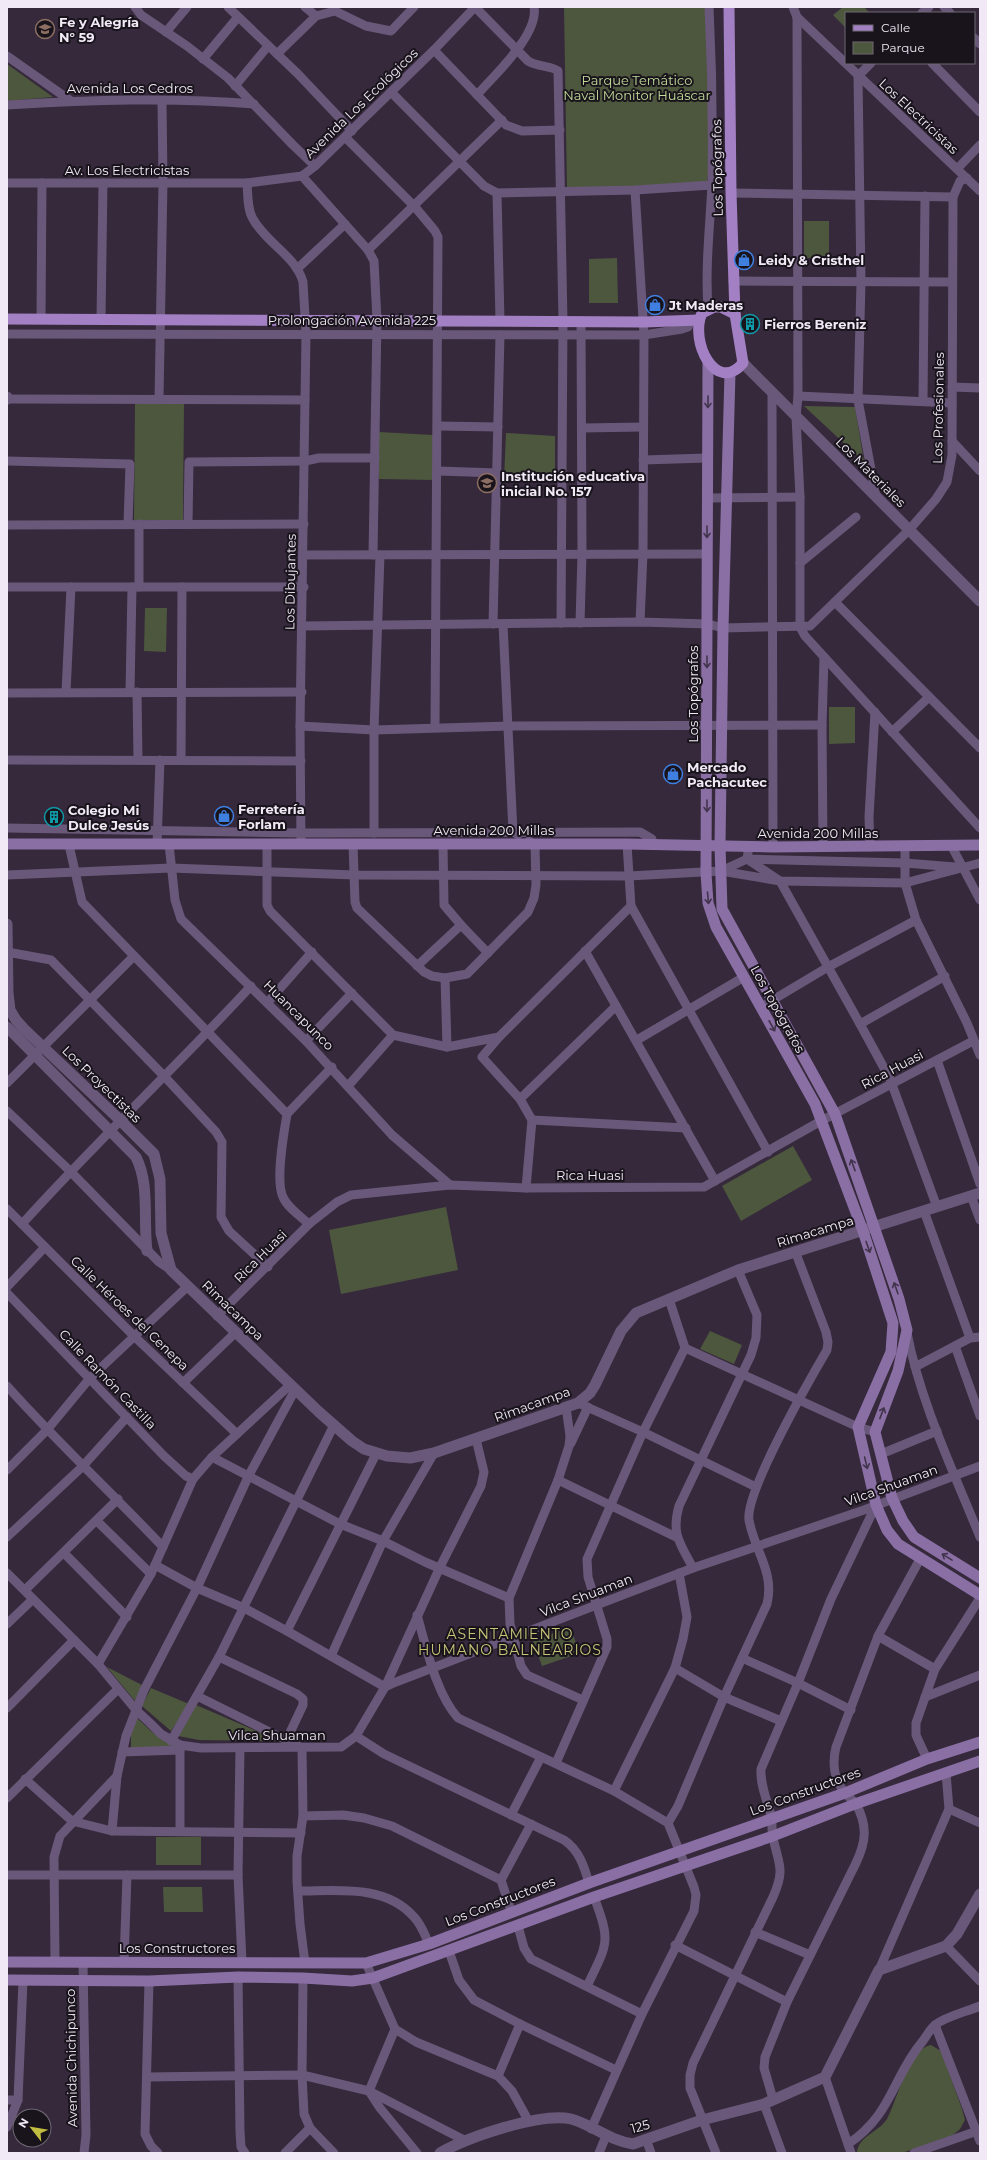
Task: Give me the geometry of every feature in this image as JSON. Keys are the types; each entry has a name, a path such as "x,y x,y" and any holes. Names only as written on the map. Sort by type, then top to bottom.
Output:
{"main road":[{"name":"Los Topógrafos","path":"729,7 731,193 735,314"},
{"path":"711,308 721,307 735,314 743,363 737,370 730,373 716,369 708,363 701,350 696,320 702,313 711,308 725,295 733,280"},
{"name":"Prolongación Avenida 225","path":"7,319 581,322 696,320"},
{"name":"Los Topógrafos","path":"708,363 706,873 710,913 815,1104 862,1231 893,1323 893,1342 891,1352 858,1427"},
{"name":"Los Topógrafos","path":"730,373 723,628 720,846 722,909 835,1114 899,1299 907,1330 898,1372 875,1432"},
{"name":"Avenida 200 Millas","path":"7,844 267,844 301,838 353,844 627,844 773,847 905,847 980,845"},
{"path":"858,1427 876,1505 887,1530 898,1544 980,1597"},
{"path":"875,1432 892,1498 903,1521 914,1537 980,1578"},
{"name":"Los Constructores","path":"7,1962 366,1963 429,1944 510,1911 589,1882 772,1817 845,1793 928,1759 980,1742"},
{"path":"7,1980 148,1981 238,1977 304,1978 352,1981 373,1978 594,1897 773,1836 856,1804 980,1761"}],"street":[{"path":"135,7 141,15 203,58 235,86 315,166"},
{"path":"166,32 187,7"},
{"path":"228,7 277,54 415,207 435,231 438,237 438,555 435,727"},
{"path":"305,7 316,16"},
{"path":"277,54 316,16 335,12 366,26 391,31 414,7"},
{"path":"475,7 516,50 536,66 557,69 560,130 563,321 561,623"},
{"name":"Avenida Los Ecológicos","path":"247,182 302,176 315,166 434,50 475,7"},
{"path":"477,95 516,50 533,24 534,7"},
{"path":"709,7 712,185 707,267 711,308"},
{"name":"Los Electricistas","path":"793,7 797,17 845,63"},
{"path":"203,58 238,17"},
{"path":"797,17 796,194 798,396 796,417 800,497 800,627 824,657 980,828"},
{"path":"235,86 268,46"},
{"path":"434,50 502,120 506,126 522,132 560,130"},
{"path":"7,56 71,101"},
{"name":"Los Electricistas","path":"846,64 980,191"},
{"path":"870,64 858,76 861,282 858,400 876,496"},
{"path":"933,64 980,112"},
{"path":"391,92 484,186 497,193 561,193 712,185"},
{"name":"Avenida Los Cedros","path":"7,104 71,101 212,101 254,104"},
{"path":"159,399 163,182 162,101"},
{"path":"368,250 415,207 459,161 502,120"},
{"path":"957,169 980,145"},
{"path":"302,176 346,224 368,250 374,261 377,320 374,458 378,625 374,730 374,833"},
{"path":"731,193 953,197 960,181 967,178"},
{"path":"247,182 252,219 268,239 297,269 346,224"},
{"name":"Av. Los Electricistas","path":"7,183 247,182"},
{"path":"41,319 42,183"},
{"path":"101,319 103,183"},
{"path":"635,190 644,322 643,554 640,622"},
{"path":"497,193 500,321"},
{"path":"923,401 925,196"},
{"name":"Los Profesionales","path":"800,627 810,626 909,530 944,490 950,470 952,441 953,197"},
{"name":"Los Dibujantes","path":"297,269 303,282 306,334 304,587 300,726 301,838"},
{"path":"733,280 797,282 952,282"},
{"name":"Prolongación Avenida 225","path":"7,334 160,336 306,334 644,335 682,329 688,327 696,320"},
{"path":"580,623 582,554 581,322"},
{"path":"500,335 496,555 498,624 508,726 513,832"},
{"name":"Los Materiales","path":"743,363 980,601"},
{"path":"952,387 980,388"},
{"path":"772,393 773,847"},
{"path":"798,396 858,400 952,403"},
{"path":"7,398 305,400"},
{"path":"438,426 498,427"},
{"path":"582,428 644,427"},
{"path":"952,441 980,471"},
{"path":"188,524 189,462 304,461 319,458 374,458"},
{"path":"644,460 707,458"},
{"path":"7,461 130,464 128,524"},
{"path":"438,471 498,473"},
{"path":"707,498 800,497"},
{"path":"800,563 856,517"},
{"path":"7,524 304,524"},
{"path":"138,760 133,692 135,587 139,524"},
{"path":"304,555 707,554"},
{"path":"7,587 304,587"},
{"path":"66,692 71,587"},
{"path":"181,760 182,587"},
{"path":"835,602 980,748"},
{"path":"303,626 640,622 708,624 723,628 800,627"},
{"path":"823,846 822,725 824,657"},
{"path":"7,693 302,692"},
{"path":"892,732 929,698"},
{"path":"870,847 869,817 875,712"},
{"path":"300,726 374,730 508,726 822,725"},
{"path":"7,760 301,761"},
{"path":"157,844 160,760"},
{"path":"7,828 157,831 301,838 374,833 640,832 652,839 652,845"},
{"path":"353,844 355,902 357,908 416,966 432,976 445,978 466,974 528,912 534,898 536,875 535,844 513,832"},
{"name":"Huancapunco","path":"169,844 175,900 181,919 268,1002 332,1067 392,1135 450,1185"},
{"path":"267,844 267,906 393,1035 447,1047 499,1036"},
{"path":"443,844 444,905 460,925 488,953"},
{"path":"627,844 631,906 768,1152"},
{"path":"69,845 82,902 287,1114"},
{"path":"747,859 749,846"},
{"path":"952,846 980,900"},
{"path":"905,847 905,883 916,920 945,976 980,1055"},
{"path":"7,875 171,868 266,873 354,875 443,874 630,876 721,871 747,859 905,863 962,867"},
{"path":"747,859 780,881 860,1024 892,1083 936,1207"},
{"path":"721,871 780,881 905,883 980,863"},
{"path":"526,1188 532,1120 520,1099 482,1057 499,1036 631,906"},
{"path":"761,1007 828,968 916,920"},
{"name":"Los Proyectistas","path":"7,924 8,993 10,1010 16,1020 154,1154 158,1166 161,1233 171,1270"},
{"path":"416,966 460,925"},
{"path":"585,951 637,1040 715,1181"},
{"path":"8,952 51,960 164,1076 216,1132 222,1142 220,1217 229,1231 268,1267"},
{"path":"268,1002 312,952"},
{"path":"7,1083 134,956"},
{"path":"860,1024 945,976"},
{"path":"637,1040 744,977"},
{"path":"445,978 447,1047"},
{"path":"22,1224 70,1172 208,1032 251,986"},
{"path":"306,1041 352,993"},
{"path":"520,1099 616,1006"},
{"path":"7,1027 34,1056 136,1157 142,1169 147,1251"},
{"path":"348,1086 393,1035"},
{"name":"Rica Huasi","path":"217,1316 268,1267 309,1224 337,1202 351,1195 450,1185 526,1188 671,1189 704,1187 821,1121 973,1041"},
{"path":"937,1060 980,1184"},
{"path":"309,1224 282,1197 282,1147 287,1114 332,1067"},
{"path":"7,1111 70,1172 147,1251 171,1270"},
{"path":"532,1120 686,1128"},
{"path":"976,1195 980,1220"},
{"name":"Rimacampa","path":"171,1270 292,1387 352,1441 376,1454 410,1458 434,1453 566,1407 583,1405 595,1385 614,1345 629,1320 636,1313 738,1270 976,1195"},
{"name":"Calle Héroes del Cenepa","path":"7,1208 135,1337 237,1434"},
{"path":"924,1211 970,1338"},
{"path":"7,1287 45,1247"},
{"path":"668,1823 678,1806 769,1596 769,1577 749,1520 749,1508 756,1487 798,1401 827,1350 828,1342 795,1251"},
{"path":"693,1568 676,1537 675,1518 679,1506 751,1355 758,1326 757,1315 738,1270"},
{"path":"7,1470 47,1430 90,1378 188,1286"},
{"name":"Calle Ramón Castilla","path":"7,1293 175,1466 193,1480"},
{"path":"556,1764 607,1647 607,1639 588,1577 587,1559 612,1506 643,1432 685,1348 669,1299"},
{"path":"907,1330 915,1367 937,1431 980,1537"},
{"path":"183,1383 236,1333"},
{"path":"915,1367 970,1338 980,1337"},
{"path":"955,1346 980,1416"},
{"path":"685,1348 742,1373 798,1401 858,1427 875,1432"},
{"path":"7,1386 82,1467 118,1499 163,1547"},
{"path":"98,1664 127,1618 151,1574 193,1480 212,1457 292,1387"},
{"path":"112,1831 116,1776 122,1752 136,1710 292,1387"},
{"path":"583,1700 528,1675 521,1666 510,1624 509,1598 558,1480 583,1405 643,1432 756,1487"},
{"path":"566,1407 570,1436 569,1446"},
{"path":"7,1538 82,1467 127,1417"},
{"path":"171,1741 219,1657 334,1425"},
{"path":"881,1454 937,1431"},
{"path":"155,1565 196,1588 244,1608 287,1630 385,1687 417,1615 483,1480 484,1472 476,1439"},
{"path":"331,1656 383,1541 434,1453"},
{"path":"287,1630 376,1454"},
{"path":"212,1457 297,1500 340,1524 383,1541 509,1598"},
{"name":"Vilca Shuaman","path":"7,1573 98,1664 136,1710 180,1748 341,1747 356,1736 385,1687 513,1637 598,1606 679,1573 876,1505 980,1466"},
{"path":"558,1480 676,1537"},
{"path":"24,1590 118,1499"},
{"path":"716,2153 690,2088 690,2075 693,2063 777,1888 781,1872 773,1836 772,1817 762,1785 760,1770 798,1683 831,1599 876,1505"},
{"path":"96,1521 151,1574"},
{"path":"64,1552 127,1618"},
{"path":"782,2153 769,2102 764,2068 765,2057 787,2002 856,1863 865,1841 856,1804 845,1793 836,1778 834,1756 878,1636 920,1559"},
{"path":"614,1792 674,1668 684,1639 687,1617 679,1573"},
{"path":"928,1759 916,1735 916,1722 935,1669 980,1597"},
{"path":"7,1624 33,1599"},
{"path":"417,1615 432,1668 452,1711 458,1718 541,1756 614,1792 668,1823 694,1887 696,1902 691,1919 676,1945 642,2014 591,2129"},
{"path":"878,1636 935,1669"},
{"path":"7,1708 74,1640"},
{"path":"219,1657 297,1694 303,1699 303,1705 286,1740"},
{"path":"742,1658 798,1683 851,1710"},
{"path":"674,1668 724,1697 781,1720"},
{"path":"925,1697 980,1675"},
{"path":"7,1798 118,1689"},
{"path":"197,1696 302,1748 303,1816 297,1856 300,1924 305,1963"},
{"path":"356,1736 384,1754 531,1824 572,1846 581,1860 589,1882"},
{"path":"122,1752 180,1748 180,1831"},
{"path":"240,1748 238,1875 242,1962"},
{"path":"511,1815 541,1756"},
{"path":"851,2153 825,2076 879,1970 949,1809 946,1773"},
{"path":"55,1962 54,1857 57,1842 72,1822 116,1776"},
{"path":"26,1779 72,1822 112,1831 301,1833"},
{"path":"949,1809 980,1822"},
{"path":"303,1816 343,1815 364,1818 392,1826 501,1880"},
{"path":"510,1911 501,1880 531,1824"},
{"path":"7,1875 238,1875"},
{"path":"124,1962 127,1875"},
{"path":"298,1891 360,1890 384,1896 404,1907 415,1918 429,1944"},
{"path":"879,1970 946,1946 957,1934 980,1894"},
{"path":"587,1986 601,1956 606,1939 605,1928 594,1897"},
{"path":"518,1926 524,1948 531,1959 642,2014"},
{"path":"755,1932 810,1955"},
{"path":"676,1945 787,2002"},
{"path":"946,1946 980,1981"},
{"path":"449,1951 459,1980 468,1994 481,2005 616,2070"},
{"name":"Avenida Chichipunco","path":"83,1962 82,1981 86,2135 84,2153"},
{"path":"366,1963 395,2029 416,2042 498,2076 512,2091 528,2120"},
{"path":"238,1977 241,2151"},
{"path":"304,1978 302,2076 304,2114 310,2128 334,2153"},
{"path":"7,2127 18,2100 23,1981"},
{"path":"148,1981 148,2077 145,2134 151,2146 158,2153"},
{"path":"848,2144 859,2136 879,2116 891,2096 907,2061 935,2025 980,2006"},
{"path":"498,2076 520,2024"},
{"path":"935,2025 978,2130 980,2141"},
{"path":"369,2091 395,2029"},
{"path":"148,2077 302,2076 369,2091 466,2141"},
{"name":"125","path":"440,2153 466,2141 528,2120 561,2117 573,2119 606,2136 633,2144 702,2120 769,2102 825,2076"},
{"path":"369,2091 380,2108 416,2153"},
{"path":"7,2100 18,2100"},
{"path":"285,2153 310,2128"},
{"path":"914,2153 978,2130"},
{"path":"599,2153 606,2136"},
{"path":"646,2139 651,2153"}],"green space":[{"name":"Parque Temático Naval Monitor Huáscar","path":"564,7 707,7 709,168 707,182 567,190"},
{"path":"843,7 864,7 869,12 845,12 845,27 833,15"},
{"path":"7,64 53,97 7,101"},
{"path":"804,221 829,221 829,258 804,258"},
{"path":"617,258 618,303 589,303 589,259"},
{"path":"135,403 184,403 183,520 134,520"},
{"path":"804,406 855,407 864,462"},
{"path":"379,432 433,435 435,480 379,479"},
{"path":"506,433 555,436 555,480 504,478"},
{"path":"145,608 167,608 166,652 144,651"},
{"path":"829,707 855,707 855,743 829,744"},
{"path":"793,1146 812,1180 741,1221 722,1186"},
{"path":"446,1207 458,1270 341,1294 329,1230"},
{"path":"710,1331 742,1345 734,1364 700,1349"},
{"path":"570,1627 580,1653 542,1666 533,1641"},
{"path":"107,1667 142,1685 135,1701"},
{"path":"151,1688 189,1704 171,1731 142,1706"},
{"path":"196,1705 280,1741 199,1740 178,1736"},
{"path":"137,1718 152,1732 176,1748 131,1749 131,1734"},
{"path":"156,1837 201,1837 201,1865 156,1865"},
{"path":"163,1887 202,1887 203,1912 164,1912"},
{"path":"931,2045 941,2051 962,2109 965,2120 960,2129 953,2135 902,2153 857,2153 861,2142 885,2122 905,2075 917,2055 923,2048"}],"place":[{"name":"Fe y Alegría N° 59","path":"45,29"},
{"name":"Leidy & Cristhel","path":"744,260"},
{"name":"Jt Maderas","path":"655,305"},
{"name":"Fierros Bereniz","path":"750,324"},
{"name":"Institución educativa inicial No. 157","path":"487,483"},
{"name":"Mercado Pachacutec","path":"673,774"},
{"name":"Ferretería Forlam","path":"224,816"},
{"name":"Colegio Mi Dulce Jesús","path":"54,817"}],"district":[{"name":"ASENTAMIENTO HUMANO BALNEARIOS","path":"510,1642"}]}
